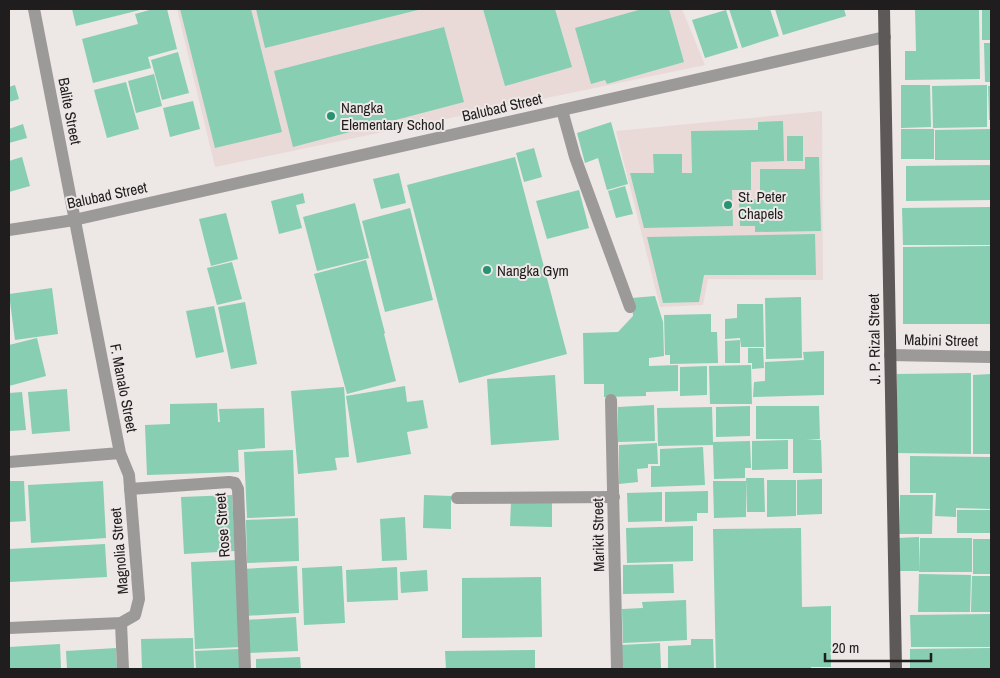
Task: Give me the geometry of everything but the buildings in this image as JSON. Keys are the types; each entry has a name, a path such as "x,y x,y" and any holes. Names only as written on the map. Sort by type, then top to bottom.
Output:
{"main road":[{"name":"J. P. Rizal Street","path":"884,9 896,669"}],"street":[{"name":"Balite Street","path":"34,9 74,220"},
{"name":"Balubad Street","path":"9,230 74,220 885,37"},
{"path":"562,110 575,157 630,307"},
{"name":"F. Manalo Street","path":"9,462 120,453 74,220"},
{"name":"Mabini Street","path":"890,355 991,358"},
{"name":"Marikit Street","path":"611,400 616,669"},
{"name":"Magnolia Street","path":"120,453 129,475 139,599 135,615 121,623"},
{"name":"Rose Street","path":"130,489 235,483 238,490 245,669"},
{"path":"457,498 614,497"},
{"path":"9,628 121,623 123,669"}],"shaded area":[{"name":"Nangka Elementary School","path":"177,9 682,9 705,65 215,167"},
{"name":"St. Peter Chapels","path":"822,111 823,280 708,279 703,305 660,307 616,131"}],"place":[{"name":"Nangka Elementary School","path":"331,116"},
{"name":"St. Peter Chapels","path":"728,205"},
{"name":"Nangka Gym","path":"487,270"}]}
